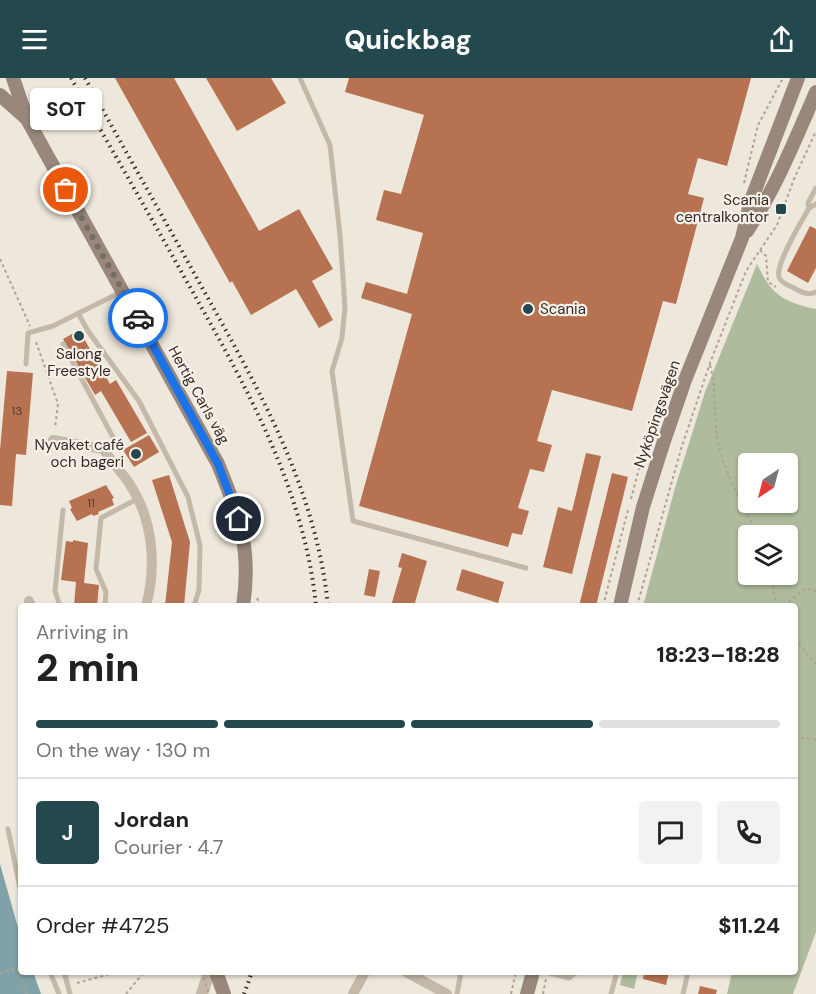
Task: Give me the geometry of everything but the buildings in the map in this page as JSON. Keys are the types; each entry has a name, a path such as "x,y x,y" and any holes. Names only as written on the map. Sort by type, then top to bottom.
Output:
{"main road":[{"name":"Hertig Carls väg","path":"13,78 27,119 218,464 233,501 244,538 246,586 243,603"},
{"name":"Nyköpingsvägen","path":"621,603 643,507 663,444 685,380 742,238 750,203 798,78"},
{"name":"Hertig Carls väg","path":"0,95 27,119"},
{"name":"Nyköpingsvägen","path":"742,238 776,183 815,98"},
{"path":"217,975 224,994"},
{"path":"527,994 532,975"}],"street":[{"path":"53,440 103,450 130,485 148,522 152,557 147,603"},
{"path":"202,994 208,975"},
{"path":"353,994 363,975"},
{"path":"412,975 447,994"}],"lane":[{"path":"300,78 330,145 345,307 343,330 332,371 353,521 526,568"},
{"path":"816,188 808,203 809,208 781,263 779,274 779,279 783,283 804,293 816,292"},
{"path":"809,208 816,204"},
{"path":"26,364 28,333 53,326 122,291"},
{"path":"78,313 88,331 139,401 188,497 200,545 199,590 195,603"},
{"path":"63,344 115,441 103,450"},
{"path":"105,603 106,592 96,569 101,518 137,499"},
{"path":"59,603 55,591 63,510"},
{"path":"8,829 18,877"},
{"path":"51,975 59,994"},
{"path":"65,975 70,994"},
{"path":"457,994 460,975"},
{"path":"558,975 569,978 572,975"},
{"path":"611,994 615,975"},
{"path":"683,994 687,975"}],"path":[{"path":"638,603 681,449 710,363 746,270 777,225 816,130"},
{"path":"760,250 766,256 768,282"},
{"path":"710,363 715,380 718,443 729,477 753,525"},
{"path":"772,585 776,603"},
{"path":"788,603 804,590 813,589 816,592"},
{"path":"798,643 816,664"},
{"path":"798,737 816,740"},
{"path":"0,973 17,968 18,971"},
{"path":"20,975 27,994"},
{"path":"68,986 106,975"},
{"path":"126,994 142,975"},
{"path":"203,975 209,994"},
{"path":"511,994 515,975"},
{"path":"543,994 546,975"}],"green space":[{"path":"757,264 767,283 779,295 787,300 816,309 816,932 793,994 727,994 731,975 798,975 798,603 644,603 675,488 705,392"},
{"path":"622,975 637,975 634,989 620,985"}],"water":[{"path":"0,864 18,927 18,975 34,975 41,994 0,994"}],"railway":[{"path":"71,78 208,319 268,437 299,519 316,603"},
{"path":"85,78 242,361 281,439 311,520 328,603"},
{"path":"244,994 251,975"}],"way so far":[{"path":"66,190 138,318"}],"place":[{"name":"SOT","path":"66,190"},
{"name":"Scania centralkontor","path":"781,209"},
{"name":"Scania","path":"528,309"},
{"name":"Salong Freestyle","path":"79,336"},
{"name":"Nyvaket café och bageri","path":"136,454"}],"route":[{"path":"138,318 218,464 239,519"}]}
